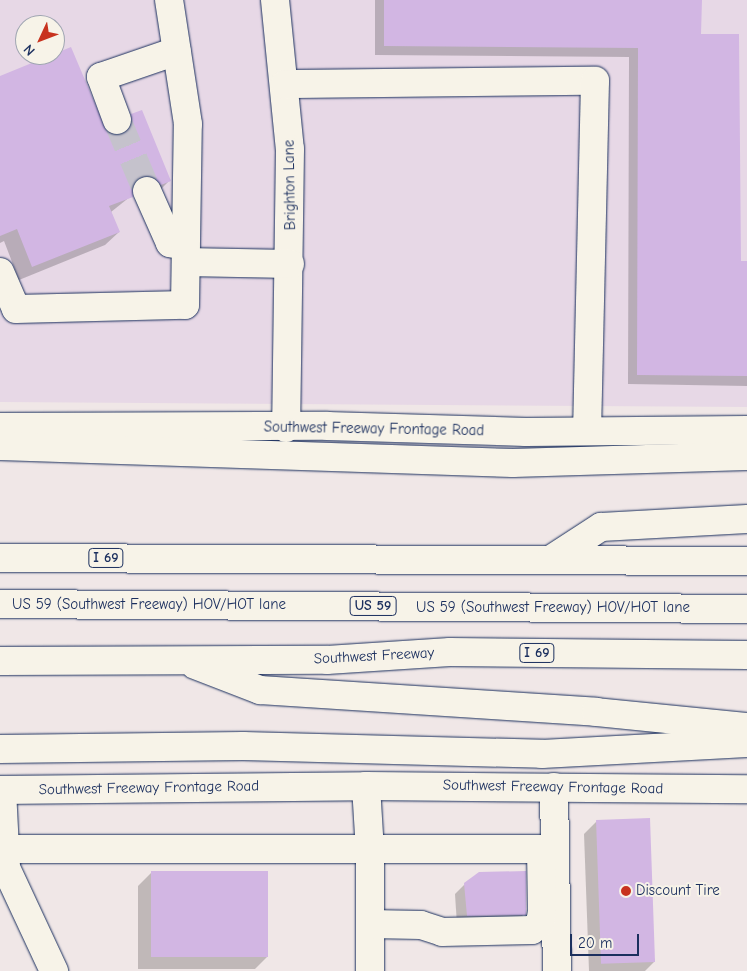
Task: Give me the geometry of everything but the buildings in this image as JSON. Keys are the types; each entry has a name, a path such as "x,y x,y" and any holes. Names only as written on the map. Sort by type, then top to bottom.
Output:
{"main road":[{"path":"0,272 16,309 185,305 188,124 169,0"},
{"name":"Brighton Lane","path":"275,0 285,84 290,149 290,264 286,428"},
{"path":"117,120 101,77 177,51"},
{"path":"285,84 595,81 586,430"},
{"path":"147,191 170,243 186,254 290,264"},
{"name":"Southwest Freeway Frontage Road","path":"0,427 747,430"},
{"path":"0,446 513,463 747,456"},
{"path":"550,560 600,527 747,519"},
{"name":"I 69","path":"0,558 747,561"},
{"name":"US 59 (Southwest Freeway) HOV/HOT lane","path":"0,604 747,609"},
{"name":"Southwest Freeway","path":"0,661 177,658 327,660 450,652 747,655"},
{"path":"177,658 260,690 596,712 747,727"},
{"path":"0,749 243,746 542,754 747,743"},
{"path":"366,786 370,851 370,971"},
{"name":"Southwest Freeway Frontage Road","path":"1,790 366,786 747,789"},
{"path":"370,924 421,924 442,932 532,930 540,924 542,912 554,787"},
{"path":"1,790 6,868 54,971"},
{"path":"5,849 548,850"},
{"path":"548,850 557,971"}],"shaded area":[{"path":"0,0 747,0 747,407 0,402"}],"tunnel":[{"path":"117,120 147,191"}],"place":[{"name":"Discount Tire","path":"626,891"}]}
